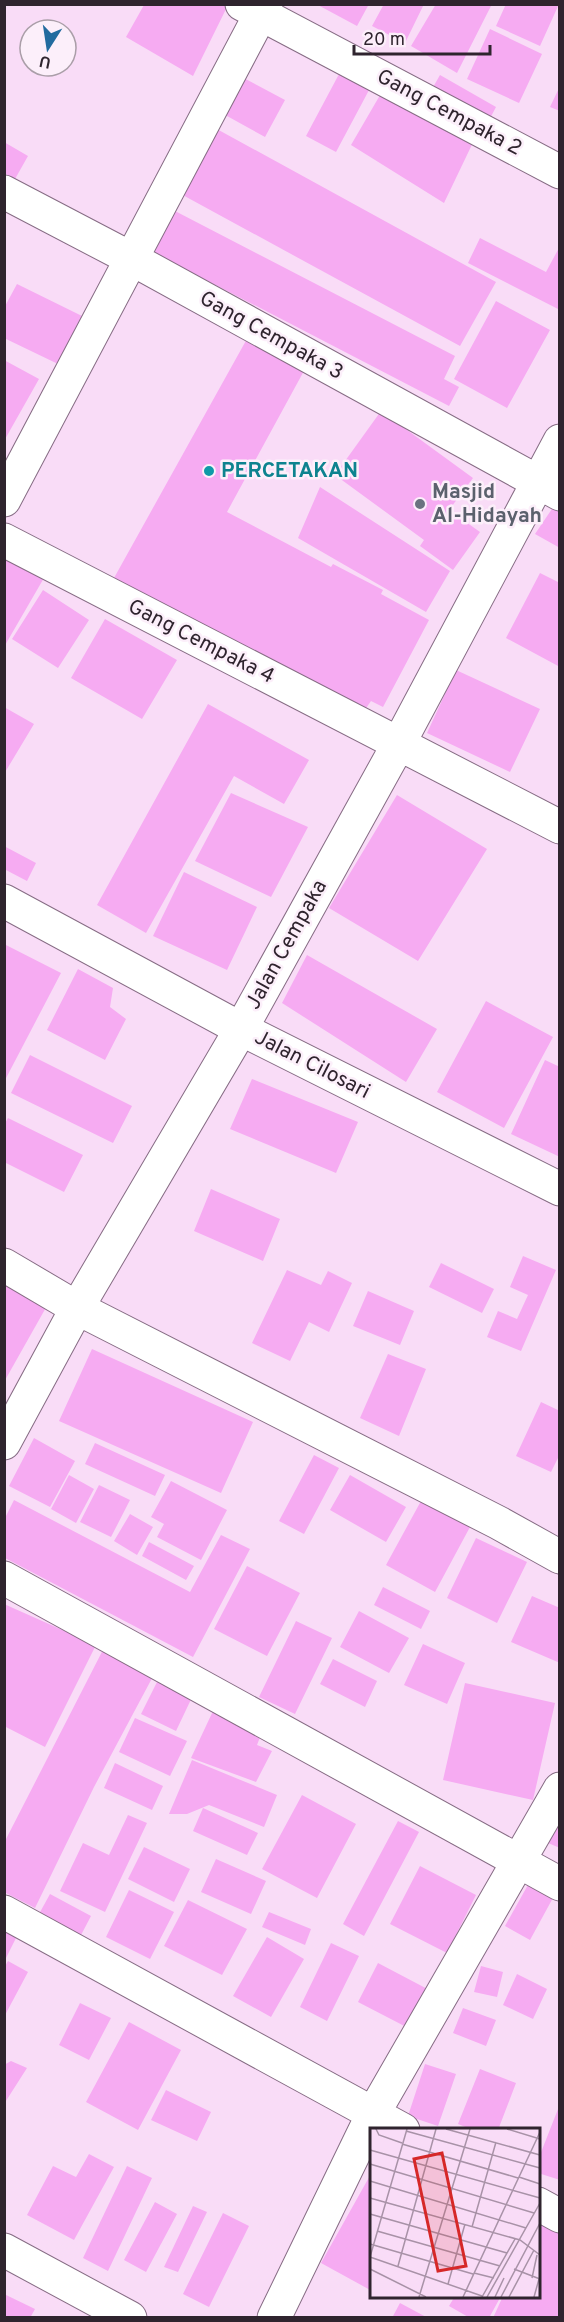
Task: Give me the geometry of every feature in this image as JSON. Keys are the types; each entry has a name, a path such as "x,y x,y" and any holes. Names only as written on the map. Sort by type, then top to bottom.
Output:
{"street":[{"name":"Gang Cempaka 2","path":"256,8 560,172"},
{"path":"4,500 132,259 256,8"},
{"name":"Gang Cempaka 3","path":"4,192 132,259 548,488"},
{"name":"Jalan Cempaka","path":"4,1443 77,1308 241,1029 398,744 548,488 560,441"},
{"name":"Gang Cempaka 4","path":"4,540 560,827"},
{"name":"Jalan Cilosari","path":"4,901 241,1029 560,1189"},
{"path":"4,1265 77,1308 500,1523 560,1557"},
{"path":"4,1578 560,1884"},
{"path":"274,2318 373,2114 560,1789"},
{"path":"4,1912 399,2128"},
{"path":"540,2205 560,2216"},
{"path":"4,2250 130,2318"}],"building":[{"path":"316,4 369,4 357,26"},
{"path":"384,4 424,4 405,43 372,26"},
{"path":"436,4 492,4 457,73 411,46"},
{"path":"506,4 559,4 540,46 496,26"},
{"path":"144,5 221,5 227,7 193,76 126,37"},
{"path":"490,29 542,54 519,103 467,79"},
{"path":"346,61 376,77 336,152 306,136"},
{"path":"238,75 285,100 265,137 218,111"},
{"path":"440,75 496,107 485,128 428,96"},
{"path":"560,86 560,111 550,107"},
{"path":"383,90 478,132 444,203 351,145"},
{"path":"215,128 496,282 460,346 179,193"},
{"path":"4,142 28,156 15,179 4,173"},
{"path":"175,211 455,356 444,379 459,387 449,406 154,253"},
{"path":"480,238 546,272 560,246 560,310 468,263"},
{"path":"17,284 82,316 58,364 4,338 4,308"},
{"path":"496,301 550,330 507,408 454,379"},
{"name":"PERCETAKAN","path":"248,337 305,369 227,512 331,567 333,564 383,590 381,594 429,620 383,707 371,701 364,711 114,578"},
{"path":"4,360 39,379 4,441"},
{"path":"381,411 473,478 449,510 480,532 453,570 420,546 424,540 335,475"},
{"path":"320,487 450,571 426,612 298,538"},
{"path":"560,497 560,548 535,534"},
{"path":"4,547 48,571 4,647"},
{"path":"540,573 560,583 560,667 506,638"},
{"path":"43,590 89,620 58,668 12,639"},
{"path":"105,619 177,660 142,719 71,678"},
{"path":"456,670 540,709 510,772 427,733"},
{"path":"208,704 309,760 284,804 234,776 146,933 97,905"},
{"path":"4,707 34,724 4,774"},
{"path":"231,793 308,827 271,897 195,861"},
{"path":"397,795 487,849 418,961 329,908"},
{"path":"4,846 36,863 27,881 4,869"},
{"path":"184,872 257,907 227,970 153,936"},
{"path":"4,944 61,973 4,1082"},
{"path":"307,955 437,1029 406,1082 282,1003"},
{"path":"78,969 113,988 110,1007 126,1019 105,1060 47,1030"},
{"path":"486,1001 553,1037 504,1128 437,1092"},
{"path":"30,1055 132,1106 113,1143 11,1093"},
{"path":"545,1060 560,1067 560,1157 511,1134"},
{"path":"252,1079 358,1122 336,1173 230,1129"},
{"path":"8,1118 83,1155 64,1192 4,1162 4,1125"},
{"path":"211,1189 280,1219 263,1261 194,1231"},
{"path":"523,1256 556,1270 521,1351 487,1337 498,1311 517,1319 528,1295 510,1287"},
{"path":"441,1263 494,1289 482,1313 429,1287"},
{"path":"287,1270 321,1285 328,1271 352,1283 329,1332 309,1322 290,1361 252,1343"},
{"path":"4,1279 48,1304 4,1382"},
{"path":"368,1291 414,1311 400,1345 353,1326"},
{"path":"92,1349 253,1422 221,1493 59,1421"},
{"path":"388,1354 426,1369 399,1436 360,1418"},
{"path":"541,1402 560,1411 560,1454 551,1472 516,1456"},
{"path":"34,1438 75,1461 50,1507 9,1486"},
{"path":"95,1443 165,1475 155,1496 85,1464"},
{"path":"314,1455 339,1468 304,1534 279,1521"},
{"path":"69,1475 94,1489 76,1523 51,1509"},
{"path":"350,1475 406,1507 386,1542 330,1510"},
{"path":"171,1481 227,1510 201,1560 157,1537 164,1524 151,1517"},
{"path":"99,1485 130,1500 111,1537 80,1522"},
{"path":"14,1500 190,1592 221,1535 250,1549 193,1657 5,1558 5,1518"},
{"path":"421,1501 470,1527 435,1592 386,1565"},
{"path":"130,1514 153,1527 137,1555 114,1541"},
{"path":"476,1538 527,1562 497,1623 447,1598"},
{"path":"149,1542 194,1566 186,1580 142,1556"},
{"path":"247,1566 300,1593 267,1656 214,1629"},
{"path":"383,1587 430,1611 421,1629 374,1605"},
{"path":"532,1596 560,1608 560,1663 511,1642"},
{"path":"4,1604 96,1645 45,1747 4,1726"},
{"path":"359,1611 409,1638 389,1673 340,1647"},
{"path":"296,1621 332,1638 295,1714 259,1697"},
{"path":"107,1642 158,1667 94,1787 35,1908 4,1892 4,1843"},
{"path":"423,1644 465,1663 447,1704 404,1685"},
{"path":"333,1659 377,1681 365,1707 320,1684"},
{"path":"161,1674 195,1691 176,1731 141,1714"},
{"path":"465,1683 555,1703 533,1800 443,1780"},
{"path":"213,1711 262,1732 257,1745 272,1751 256,1782 191,1758"},
{"path":"135,1718 187,1741 170,1776 119,1752"},
{"path":"192,1760 277,1795 264,1827 209,1805 187,1814 169,1814"},
{"path":"115,1763 163,1786 152,1810 104,1788"},
{"path":"302,1795 356,1824 317,1898 262,1869"},
{"path":"203,1808 258,1833 247,1855 193,1831"},
{"path":"128,1815 147,1823 105,1912 60,1891 83,1843 109,1855"},
{"path":"560,1819 560,1848 548,1843"},
{"path":"398,1821 419,1832 364,1936 343,1924"},
{"path":"144,1847 190,1869 174,1902 128,1879"},
{"path":"216,1859 266,1881 251,1914 201,1892"},
{"path":"420,1866 476,1895 447,1953 390,1924"},
{"path":"529,1883 554,1896 530,1940 505,1926"},
{"path":"129,1890 174,1912 150,1959 106,1937"},
{"path":"50,1894 91,1916 80,1937 39,1914"},
{"path":"188,1900 247,1929 222,1975 164,1946"},
{"path":"269,1912 311,1929 305,1945 262,1927"},
{"path":"4,1924 19,1932 4,1962"},
{"path":"267,1937 304,1959 271,2017 233,1996"},
{"path":"331,1943 359,1956 327,2021 300,2007"},
{"path":"8,1961 28,1972 4,2017 4,1968"},
{"path":"378,1963 435,1993 414,2031 358,2002"},
{"path":"481,1966 503,1972 497,1997 474,1992"},
{"path":"517,1974 547,1989 533,2019 503,2005"},
{"path":"80,2003 111,2018 89,2060 59,2045"},
{"path":"463,2008 496,2020 486,2046 453,2033"},
{"path":"129,2022 181,2050 138,2130 86,2102"},
{"path":"11,2061 27,2068 4,2104 4,2065"},
{"path":"425,2064 456,2074 438,2126 408,2116"},
{"path":"480,2069 516,2083 499,2128 468,2128 458,2124"},
{"path":"166,2090 211,2112 197,2141 151,2120"},
{"path":"560,2104 560,2180 540,2174 540,2155"},
{"path":"89,2154 114,2167 74,2240 27,2215 53,2166 76,2177"},
{"path":"127,2166 152,2178 108,2271 83,2258"},
{"path":"370,2176 370,2290 321,2263"},
{"path":"155,2202 177,2214 146,2272 124,2260"},
{"path":"193,2206 207,2212 178,2272 164,2267"},
{"path":"223,2213 249,2226 209,2307 183,2294"},
{"path":"540,2223 560,2232 560,2318 493,2318 502,2298 540,2298"},
{"path":"4,2294 35,2309 30,2318 4,2318"},
{"path":"454,2298 500,2298 489,2318 470,2318 449,2306"},
{"path":"400,2303 428,2318 392,2318"}],"place":[{"name":"PERCETAKAN","path":"209,471"},
{"name":"Masjid Al-Hidayah","path":"420,504"}]}
